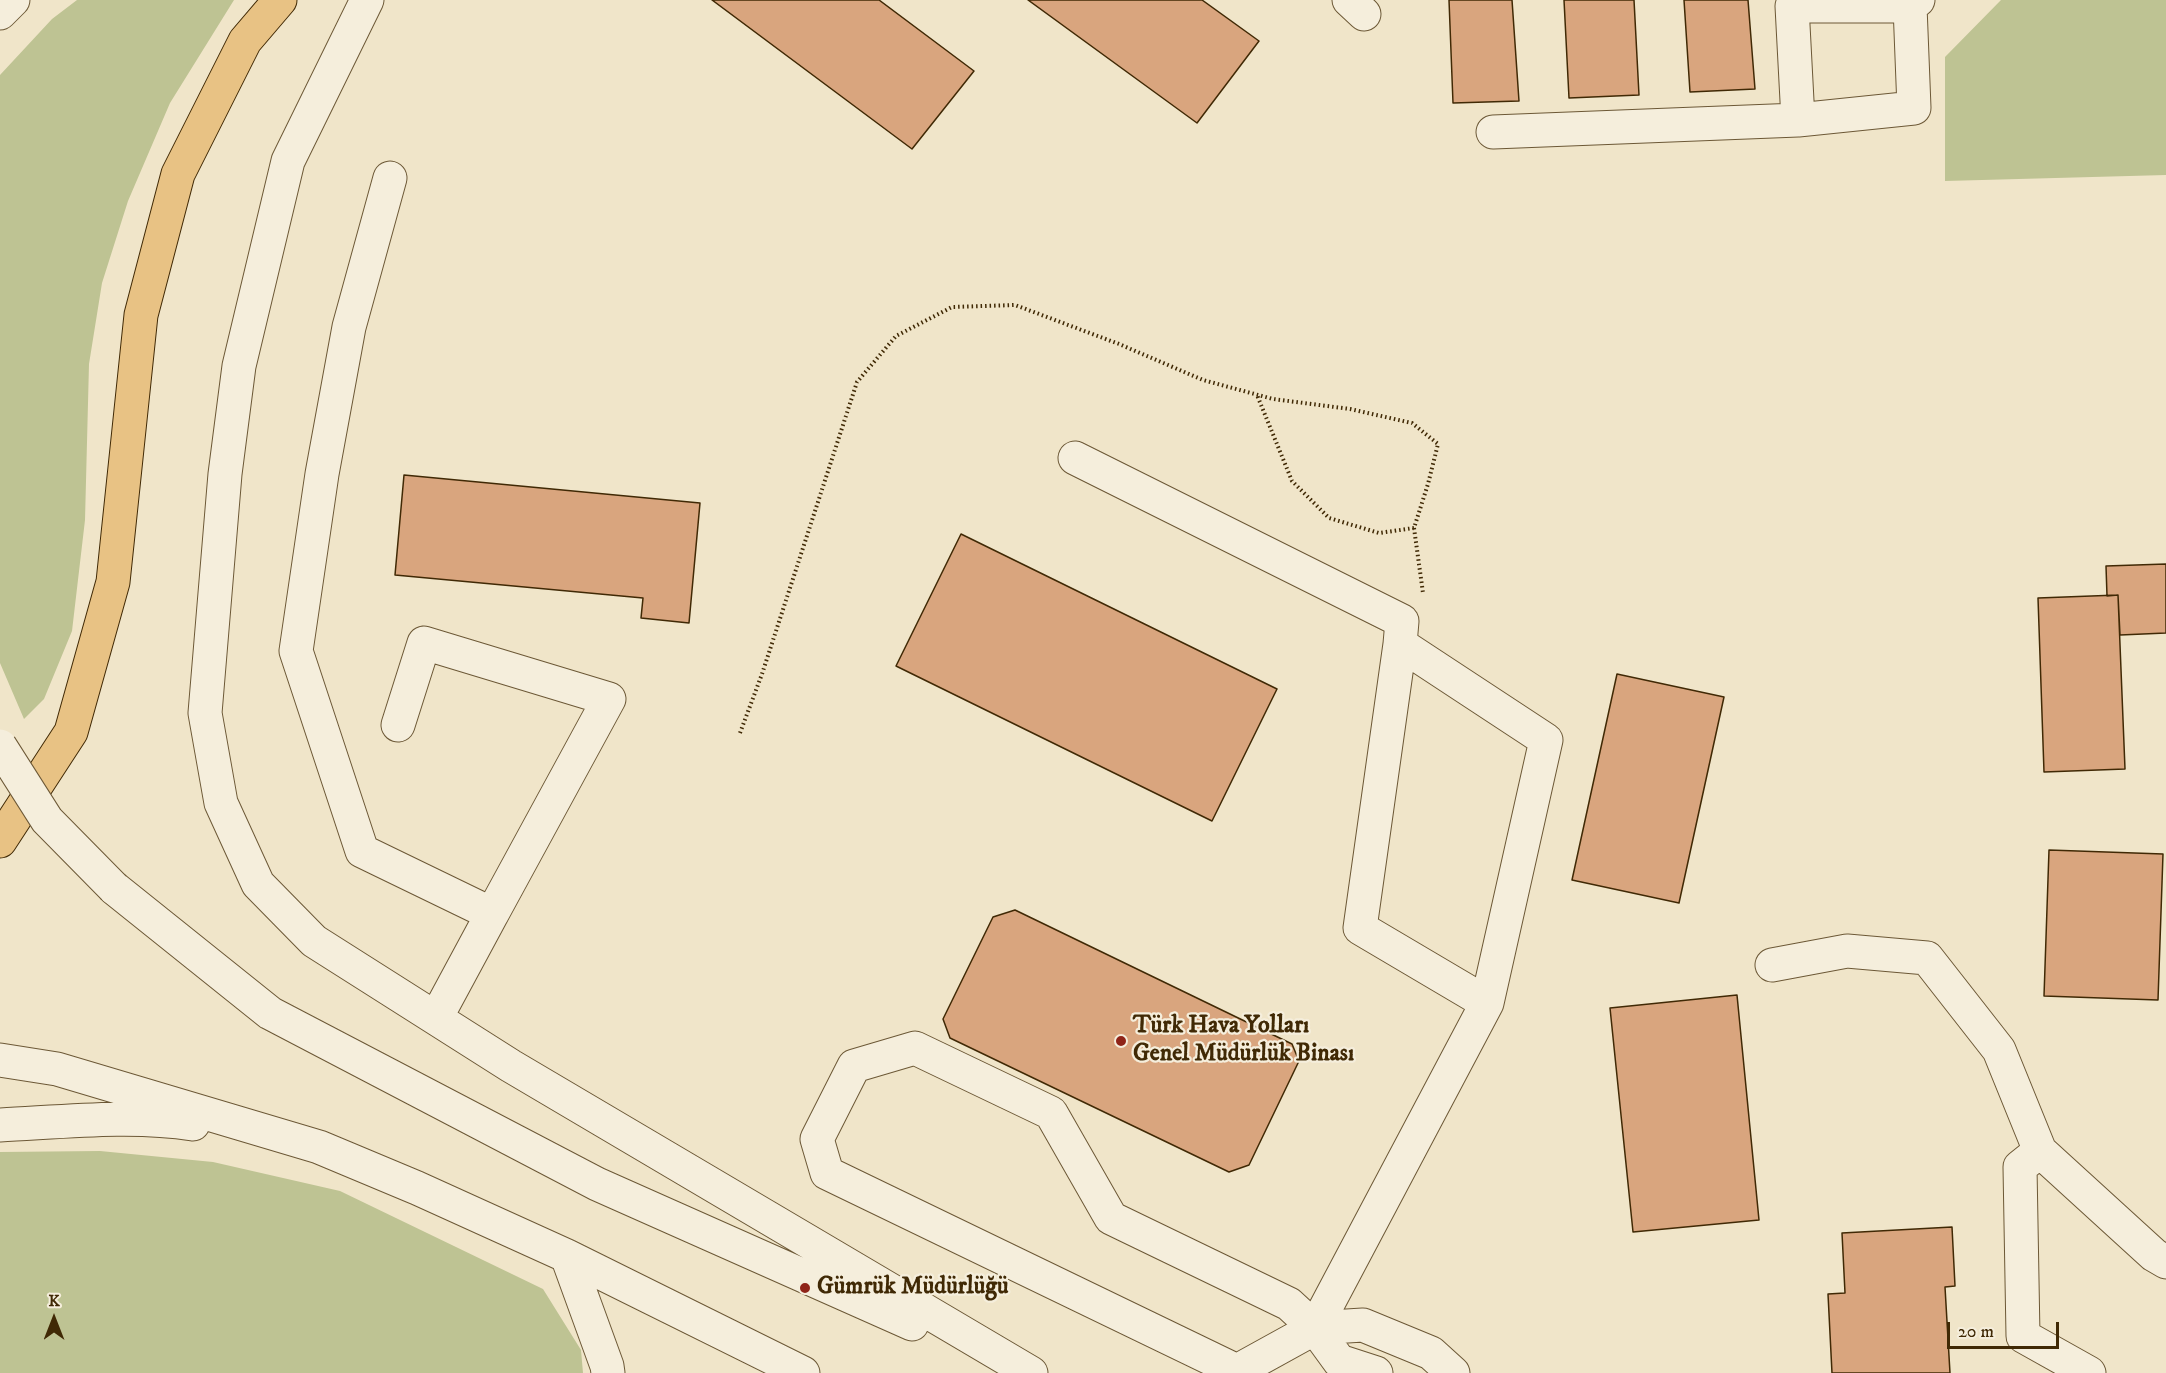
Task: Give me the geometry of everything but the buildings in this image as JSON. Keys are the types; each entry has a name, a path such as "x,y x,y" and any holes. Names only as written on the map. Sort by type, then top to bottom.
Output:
{"main road":[{"path":"0,841 71,732 113,582 141,315 178,174 245,41 280,0"}],"lane":[{"path":"0,13 13,0"},
{"path":"367,0 288,161 239,366 225,474 205,713 221,803 258,884 314,941 512,1066 1031,1373"},
{"path":"1493,132 1798,120 1914,108 1914,3 1792,6 1798,120"},
{"path":"390,178 349,327 322,474 296,651 362,851 492,915"},
{"path":"1075,458 1401,633 1546,740 1487,1003 1315,1328"},
{"path":"1401,633 1360,928 1487,1003"},
{"path":"398,725 424,643 609,699 436,1018"},
{"path":"0,746 47,820 114,888 270,1013 597,1184 1023,1373"},
{"path":"1772,965 1847,951 1927,958 1999,1050 2040,1151 2154,1255 2166,1262"},
{"path":"1376,1373 1340,1361 1315,1328 1289,1304 1111,1218 1051,1113 915,1048 854,1066 818,1139 827,1173 1237,1371 1315,1328 1363,1324 1431,1353 1453,1373"},
{"path":"0,1060 57,1069 319,1147 417,1188 567,1256 803,1373"},
{"path":"0,1125 169,1120 319,1147"},
{"path":"2040,1151 2020,1167 2023,1336 2089,1373"},
{"path":"567,1256 608,1373"}],"path":[{"path":"1401,633 1427,616 1414,528"}],"green space":[{"path":"77,0 234,0 170,103 128,201 102,283 89,364 85,520 72,631 44,699 24,719 0,663 0,75 52,19"},
{"path":"2001,0 2166,0 2166,175 1945,181 1945,57"},
{"path":"100,1151 213,1162 340,1191 543,1289 581,1350 583,1373 0,1373 0,1152"}],"place":[{"name":"Türk Hava Yolları Genel Müdürlük Binası","path":"1121,1041"},
{"name":"Gümrük Müdürlüğü","path":"805,1288"}]}
